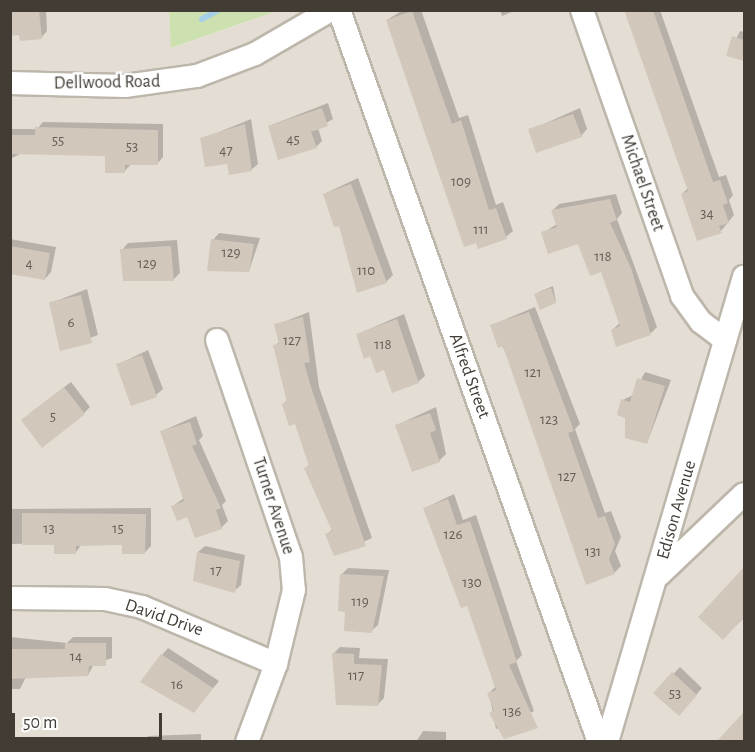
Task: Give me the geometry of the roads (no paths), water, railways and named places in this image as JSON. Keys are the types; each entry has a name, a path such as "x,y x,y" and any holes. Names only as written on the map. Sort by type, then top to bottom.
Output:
{"street":[{"name":"Dellwood Road","path":"10,83 125,86 197,76 255,54 331,10"},
{"name":"Alfred Street","path":"339,10 599,741"},
{"name":"Michael Street","path":"582,10 682,296 701,322 725,340"},
{"name":"Edison Avenue","path":"607,741 658,576 744,277"},
{"name":"Turner Avenue","path":"218,340 291,557 292,608 276,664 247,741"},
{"path":"658,576 744,494"},
{"name":"David Drive","path":"10,598 105,599 142,607 276,664"}],"waterway":[{"path":"202,19 218,10"}]}
